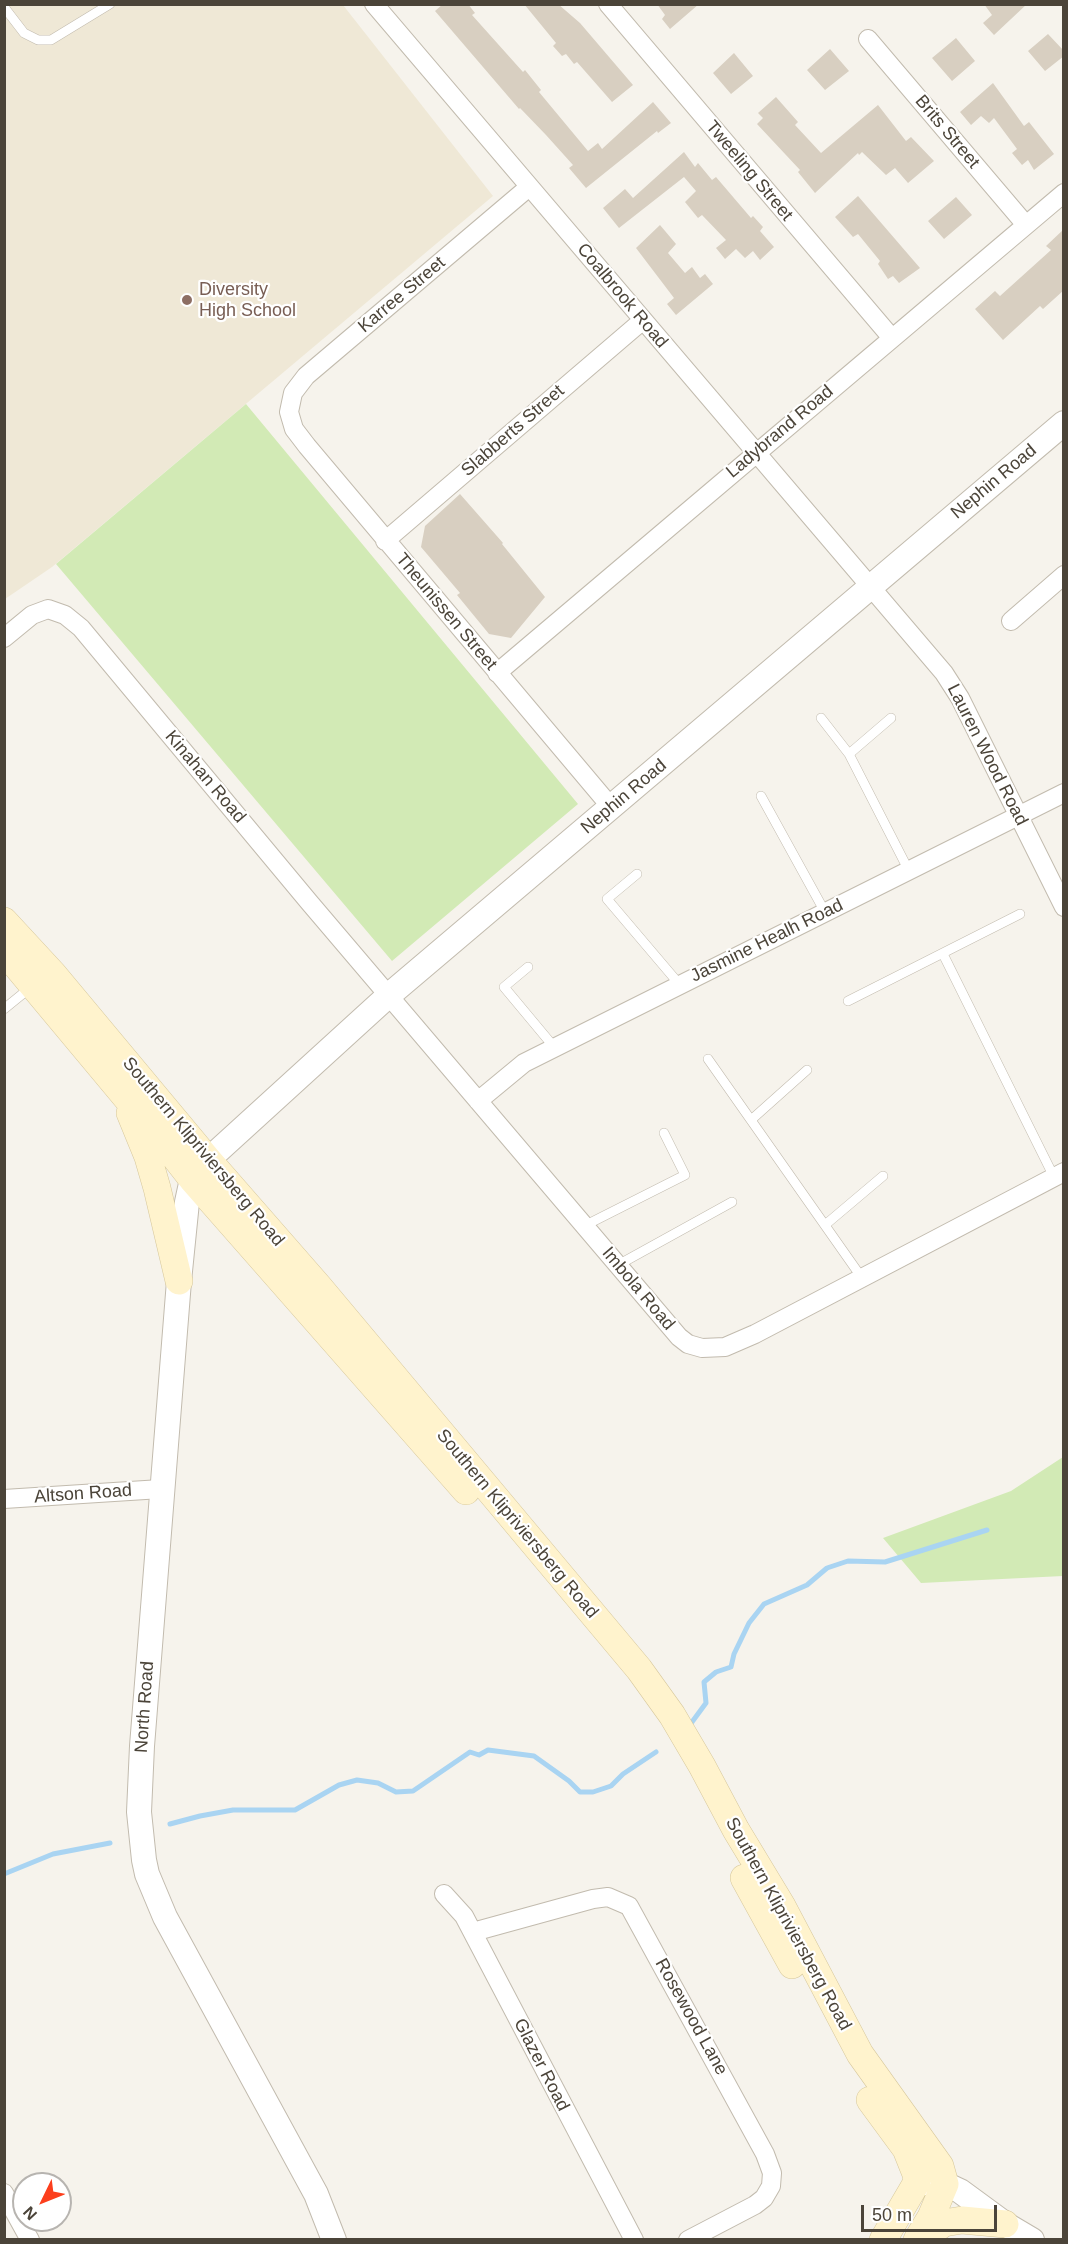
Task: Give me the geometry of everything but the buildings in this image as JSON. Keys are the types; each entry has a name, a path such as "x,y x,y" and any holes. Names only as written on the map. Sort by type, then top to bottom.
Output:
{"main road":[{"name":"Southern Klipriviersberg Road","path":"4,921 53,974 200,1170 397,1399 592,1635 658,1719 839,2051 911,2158 917,2182"},
{"name":"Southern Klipriviersberg Road","path":"4,951 160,1137 200,1170"},
{"path":"111,1080 124,1101 148,1157 179,1281"},
{"name":"Southern Klipriviersberg Road","path":"397,1399 639,1669 672,1715 736,1830 782,1906 860,2054 885,2091 930,2149 940,2166 945,2184"},
{"path":"883,2240 917,2182"},
{"path":"918,2240 945,2184"},
{"path":"918,2240 944,2223 962,2220 1005,2224"}],"street":[{"name":"Coalbrook Road","path":"374,4 870,588"},
{"name":"Tweeling Street","path":"608,4 891,338"},
{"name":"Brits Street","path":"868,39 1026,225"},
{"name":"Karree Street","path":"288,412 294,393 306,376 529,187"},
{"name":"Ladybrand Road","path":"497,673 1064,193"},
{"name":"Slabberts Street","path":"385,541 642,321"},
{"name":"Theunissen Street","path":"288,412 294,429 307,446 611,807"},
{"name":"Nephin Road","path":"200,1170 388,996 1064,423"},
{"path":"1011,621 1063,578"},
{"name":"Lauren Wood Road","path":"870,588 952,684 1064,907"},
{"name":"Kinahan Road","path":"4,638 40,610 57,611 72,620 388,996"},
{"name":"Jasmine Healh Road","path":"478,1101 524,1062 1064,793"},
{"name":"Imbola Road","path":"388,996 679,1337 688,1344 702,1348 725,1347 1059,1175"},
{"name":"North Road","path":"200,1170 187,1202 161,1489 142,1746 139,1812 144,1860 147,1874 165,1917 316,2194 334,2240"},
{"name":"Altson Road","path":"4,1499 161,1489"},
{"name":"Glazer Road","path":"444,1894 464,1916 473,1932 634,2240"},
{"name":"Rosewood Lane","path":"473,1932 593,1899 608,1897 629,1906 765,2154 772,2173 771,2186 764,2198 688,2240"},
{"path":"917,2182 945,2184 960,2191 1005,2224 1032,2240"},
{"path":"4,2193 30,2240"},
{"name":"North Road","path":"316,2194 350,2240"}],"lane":[{"path":"4,7 24,33 38,40 51,40 110,4"},
{"path":"821,718 849,754 909,871"},
{"path":"849,754 891,718"},
{"path":"761,796 825,912"},
{"path":"637,874 607,899 680,985"},
{"path":"848,1001 1020,914"},
{"path":"943,954 1059,1175"},
{"path":"528,967 504,987 554,1047"},
{"path":"4,1009 33,986"},
{"path":"708,1059 862,1278"},
{"path":"751,1119 807,1070"},
{"path":"584,1226 685,1175 663,1133"},
{"path":"825,1226 883,1176"},
{"path":"618,1265 732,1202"}],"shaded area":[{"name":"Diversity High School","path":"5,5 343,5 493,196 52,567 5,599"}],"green space":[{"path":"246,404 578,804 392,961 56,564"},
{"path":"1063,1457 1063,1576 921,1583 883,1538 1011,1491"}],"waterway":[{"path":"692,1722 706,1703 704,1682 716,1672 731,1667 734,1654 749,1623 764,1604 807,1585 827,1568 848,1561 885,1562 987,1530"},
{"path":"170,1824 233,1810 295,1810 339,1785 357,1780 378,1783 396,1792 413,1791 470,1752 479,1755 488,1750 534,1756 569,1781 580,1792 593,1792 611,1786 623,1774 656,1752"},
{"path":"4,1874 53,1854 110,1843"}],"place":[{"name":"Diversity High School","path":"187,300"}]}
